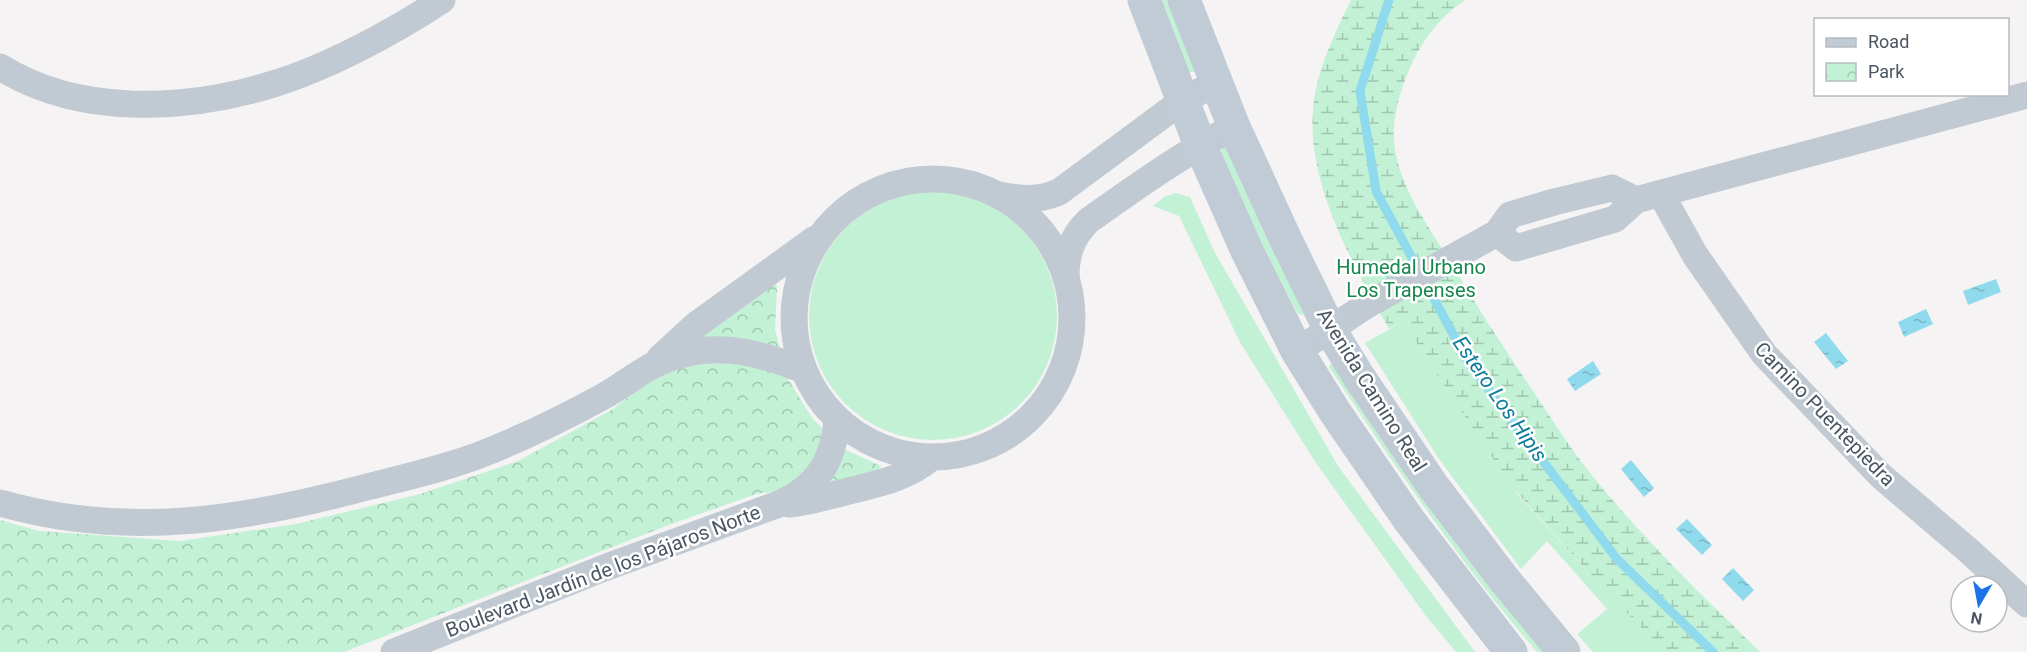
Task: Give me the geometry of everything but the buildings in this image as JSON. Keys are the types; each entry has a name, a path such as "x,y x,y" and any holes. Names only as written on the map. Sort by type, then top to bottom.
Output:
{"main road":[{"name":"Avenida Camino Real","path":"1144,0 1200,145 1247,251 1297,351 1335,412 1409,520 1511,652"},
{"name":"Avenida Camino Real","path":"1184,0 1234,127 1329,328 1359,378 1433,486 1503,578 1564,652"}],"street":[{"path":"0,67 34,84 91,100 155,104 201,100 271,85 305,72 374,39 442,0"},
{"path":"995,194 1028,200 1059,192 1182,101 1216,83"},
{"path":"1297,351 1367,305 1497,233 1516,248 1615,219 1649,197 2027,94"},
{"path":"1066,276 1068,254 1072,242 1088,221 1164,167 1234,127"},
{"path":"651,367 696,326 821,234 852,204 891,185 933,179 954,181 995,194 1032,220 1046,237 1066,276 1073,324 1069,347 1052,392 1038,411 1000,440 971,452 931,458 890,451 871,443 837,419 812,388 803,370 793,331 793,310 801,270 821,234"},
{"name":"Camino Puentepiedra","path":"1649,197 1695,255 1764,354 1881,476 1970,551 2027,604"},
{"path":"0,503 72,519 135,524 240,516 281,509 420,474 474,457 527,436 651,367 691,352 723,349 755,353 803,370"},
{"name":"Boulevard Jardín de los Pájaros Norte","path":"394,652 604,568 796,496 822,470 836,437 837,419"},
{"name":"Boulevard Jardín de los Pájaros Norte","path":"779,504 814,500 889,481 911,472 931,458"}],"green space":[{"path":"1161,0 1168,0 1196,68 1194,72 1188,72"},
{"name":"Humedal Urbano Los Trapenses","path":"1351,0 1465,0 1442,19 1424,42 1410,67 1400,95 1395,117 1394,140 1396,157 1408,190 1425,222 1484,317 1583,464 1658,550 1760,652 1666,652 1605,591 1512,487 1427,360 1404,321 1389,329 1358,272 1330,210 1320,178 1314,145 1313,113 1318,80"},
{"path":"1225,146 1304,314 1298,314 1258,235 1222,155 1221,148"},
{"path":"921,192 945,192 969,197 992,206 1021,228 1043,257 1048,268 1055,292 1057,316 1055,340 1048,364 1043,375 1021,404 992,426 981,431 945,440 921,440 897,435 874,426 854,412 837,395 823,375 814,352 809,328 809,304 814,280 823,257 837,237 854,220 874,206 897,197"},
{"path":"1176,193 1190,197 1214,251 1338,466 1475,652 1456,652 1426,616 1316,463 1241,344 1179,216 1153,206 1164,197"},
{"path":"773,279 777,287 775,330 788,379 812,418 842,448 881,466 876,475 821,486 756,494 666,526 344,652 0,652 0,520 39,531 180,541 296,524 420,494 518,461 613,409"},
{"path":"1404,321 1427,360 1518,495 1605,591 1666,652 1593,652 1577,634 1607,609 1547,541 1521,569 1439,459 1365,343"},
{"path":"1331,363 1335,364 1547,652 1537,652 1454,549 1353,404 1329,367"}],"water":[{"path":"1996,279 2001,292 1968,305 1963,291"},
{"path":"1926,309 1933,324 1904,337 1898,322"},
{"path":"1826,333 1848,361 1836,369 1814,342"},
{"path":"1593,361 1601,374 1575,391 1567,379"},
{"path":"1631,460 1654,488 1644,497 1621,469"},
{"path":"1687,519 1712,545 1702,555 1676,529"},
{"path":"1733,568 1754,590 1743,601 1722,579"}],"waterway":[{"name":"Estero Los Hipis","path":"1389,0 1360,91 1376,191 1468,362 1617,559 1713,652"}]}
